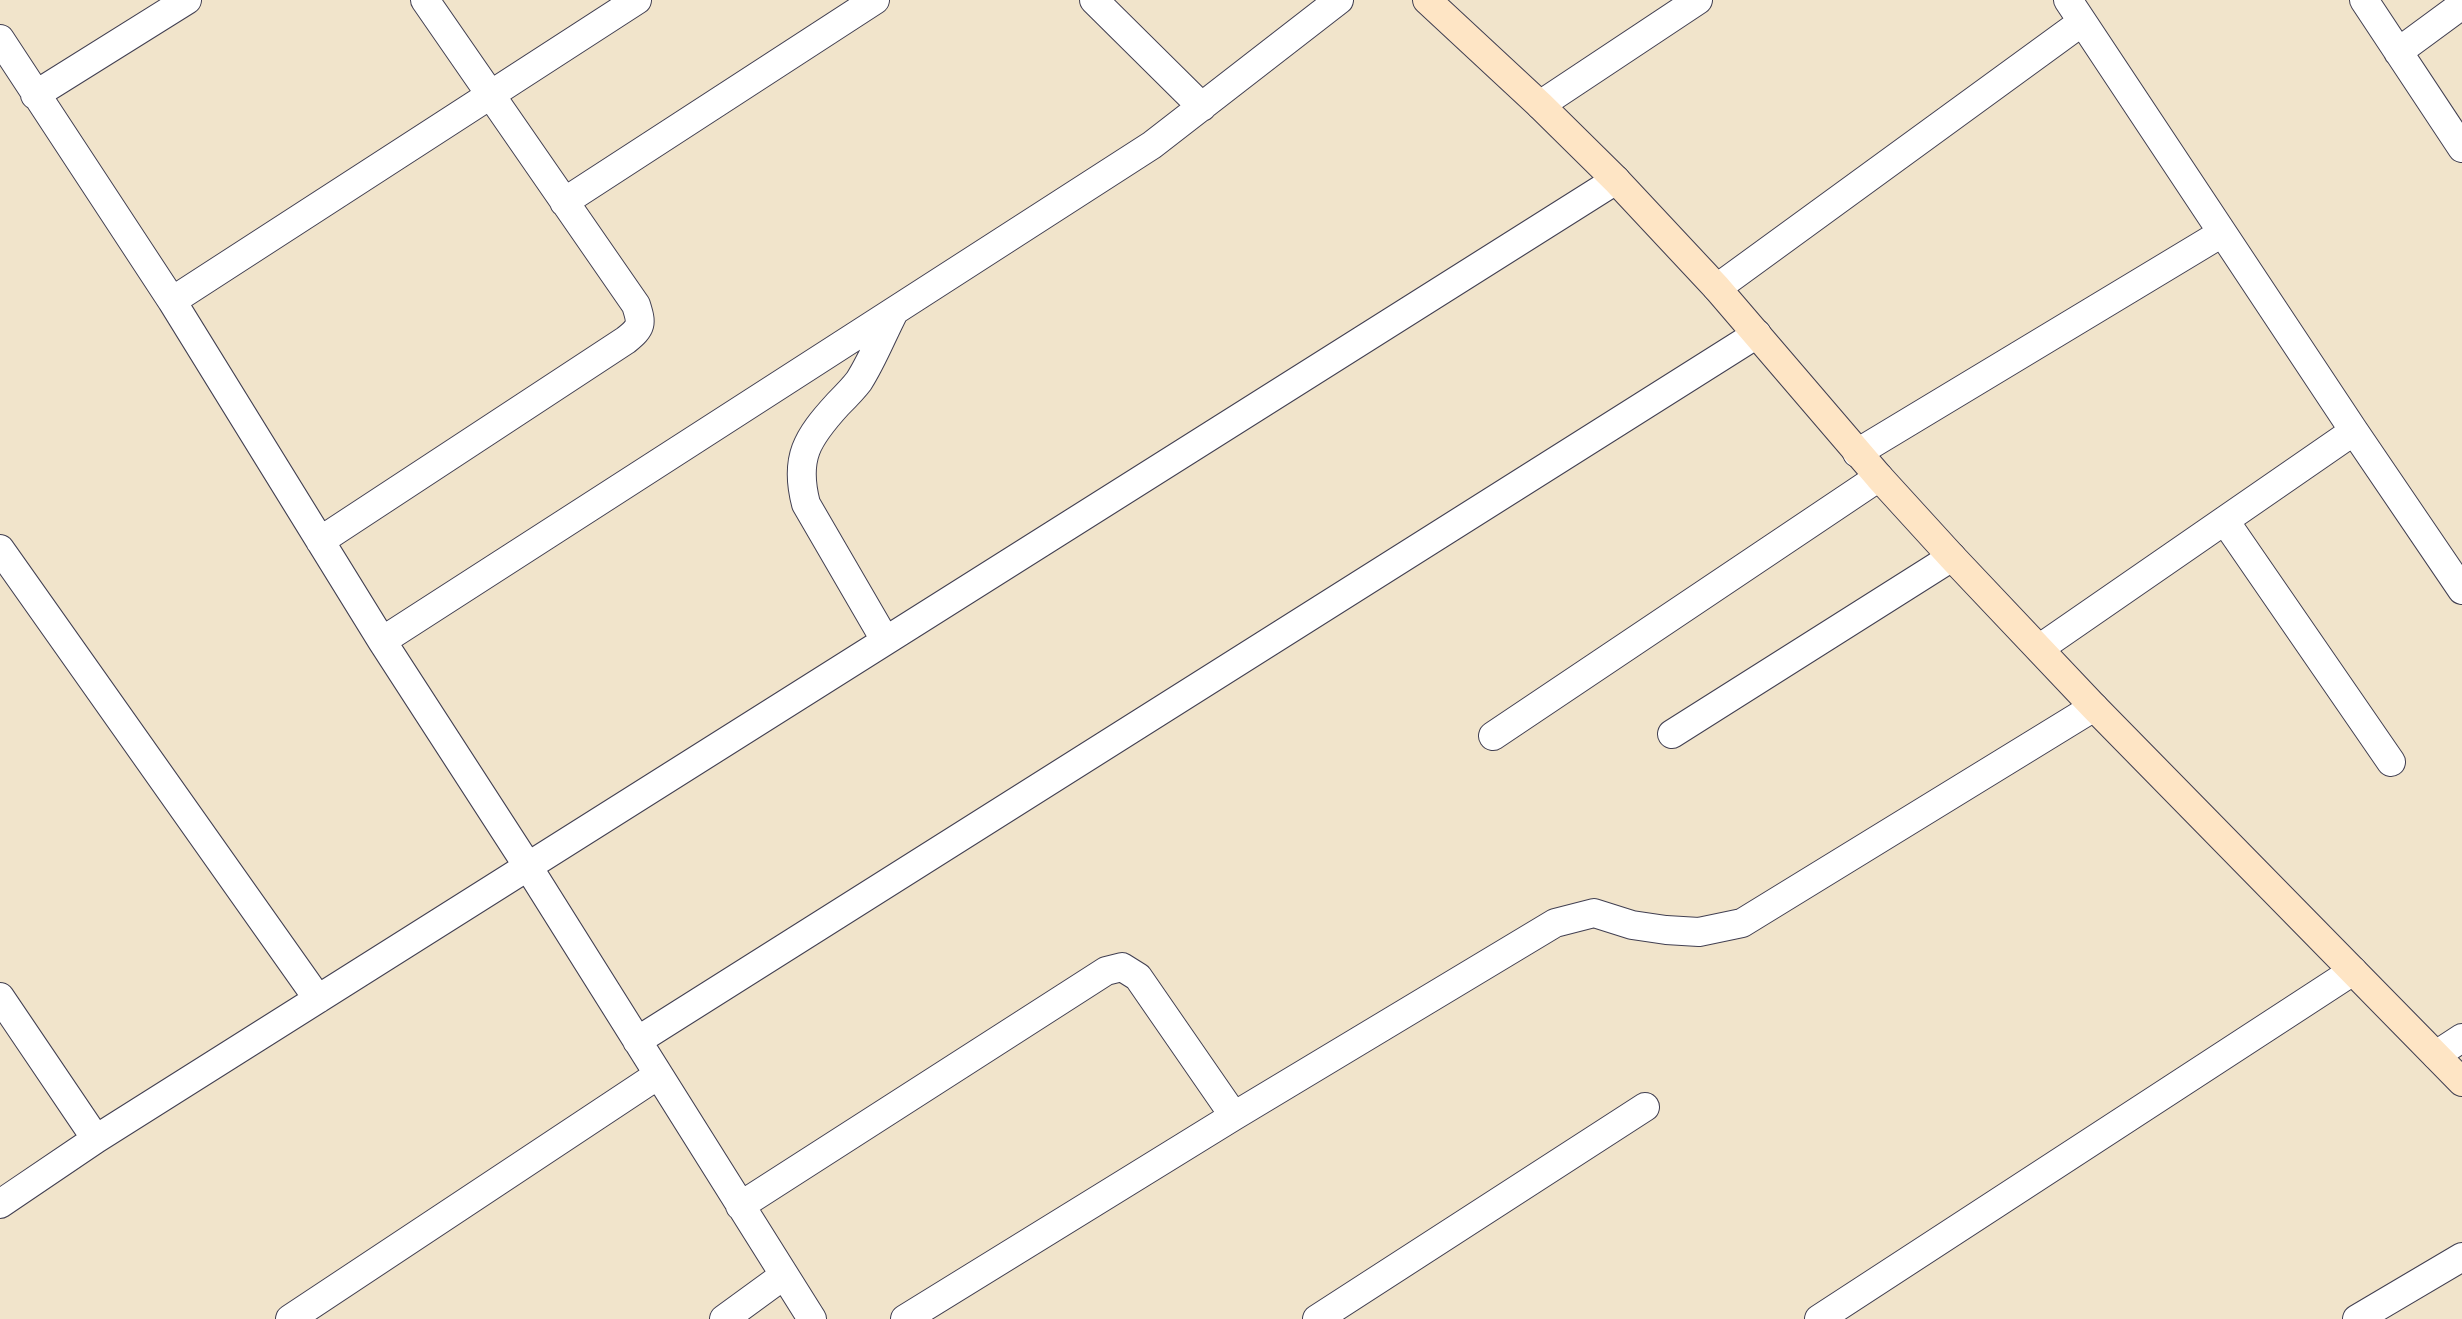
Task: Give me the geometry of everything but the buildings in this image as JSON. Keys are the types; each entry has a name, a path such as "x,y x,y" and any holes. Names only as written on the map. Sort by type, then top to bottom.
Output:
{"street":[{"path":"35,95 187,0"},
{"path":"320,541 626,340 637,331 641,321 636,304 425,0"},
{"path":"172,301 637,0"},
{"path":"564,202 875,0"},
{"path":"1094,0 1202,107"},
{"path":"382,641 1152,145 1339,0"},
{"path":"1427,0 1540,105 1616,180 1717,288 1857,452 1952,557 2094,707 2462,1082"},
{"path":"1540,105 1698,0"},
{"path":"2364,0 2462,148"},
{"path":"2398,52 2462,6"},
{"path":"1717,288 2075,11 2354,432 2462,590"},
{"path":"4,56 35,95 172,301 382,641 527,865 783,1276 812,1319"},
{"path":"0,1204 96,1139 527,865 1616,180"},
{"path":"1857,452 2222,233"},
{"path":"885,640 806,504 800,483 800,464 806,448 823,420 858,382 894,312"},
{"path":"637,1041 1757,334"},
{"path":"2040,648 2354,432"},
{"path":"1493,736 1879,477"},
{"path":"2225,521 2391,762"},
{"path":"0,550 318,999"},
{"path":"1672,734 1952,557"},
{"path":"906,1319 1234,1116 1555,923 1594,913 1632,925 1666,930 1699,932 1742,923 2094,707"},
{"path":"740,1206 1106,971 1122,967 1138,977 1234,1116"},
{"path":"1819,1319 2353,970"},
{"path":"0,997 96,1139"},
{"path":"2436,1055 2462,1038"},
{"path":"290,1319 658,1075"},
{"path":"1317,1319 1645,1107"},
{"path":"2357,1319 2462,1257"},
{"path":"724,1319 783,1276"}]}
